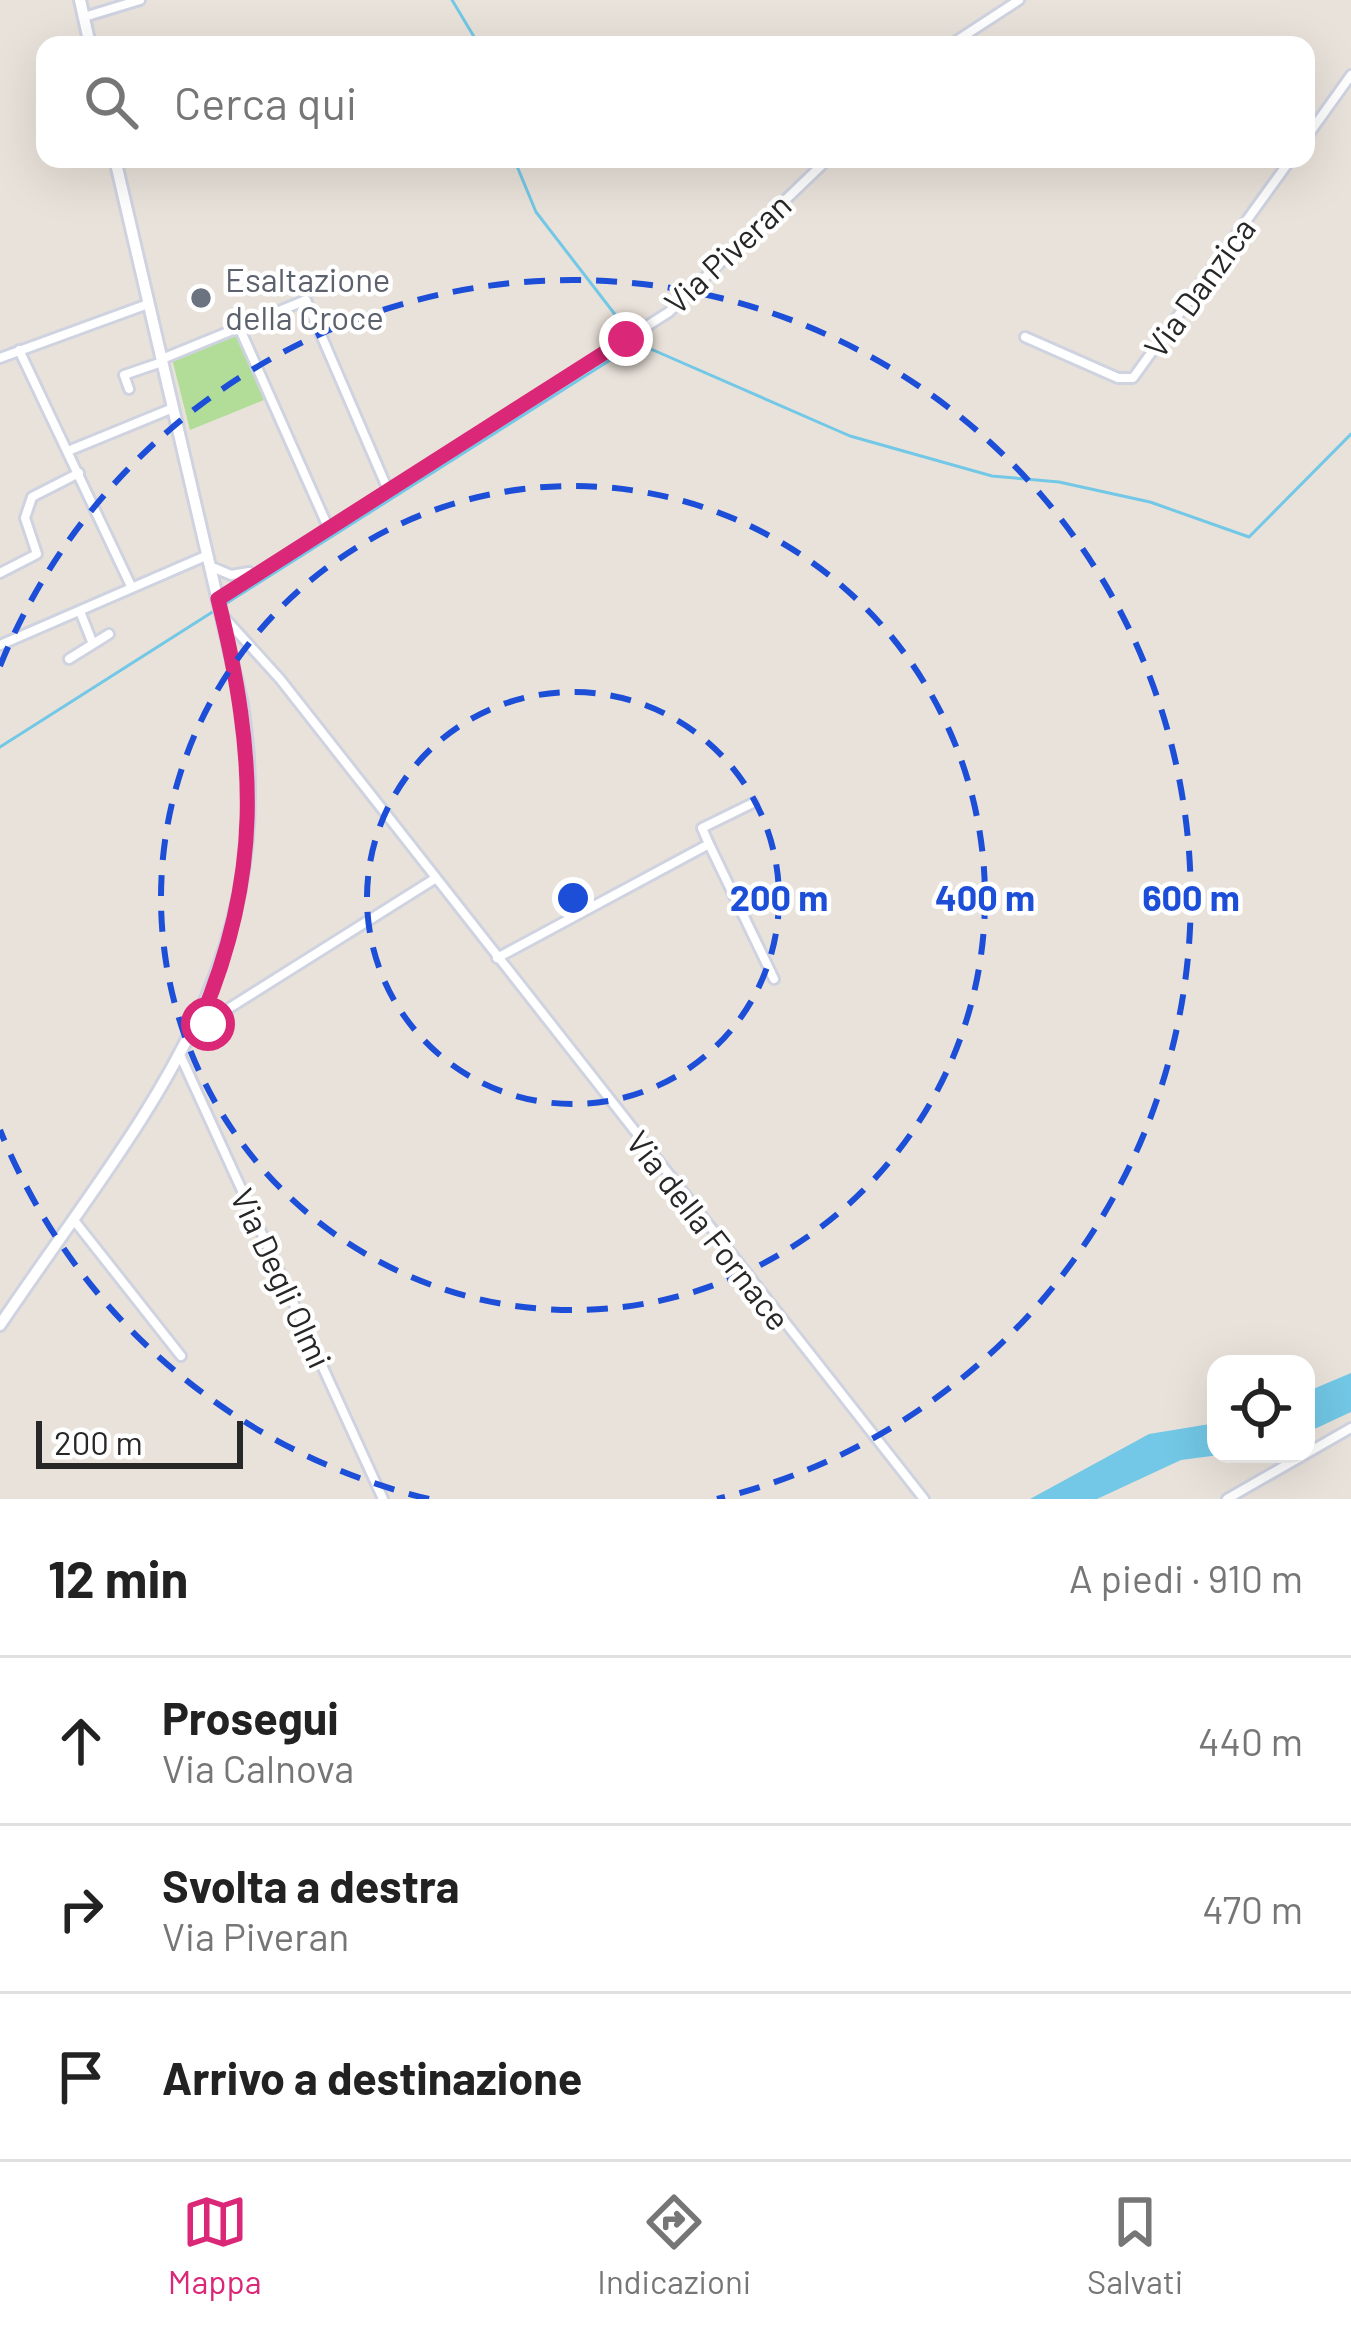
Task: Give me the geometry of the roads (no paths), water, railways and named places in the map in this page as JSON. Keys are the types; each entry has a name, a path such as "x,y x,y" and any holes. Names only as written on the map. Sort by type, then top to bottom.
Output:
{"main road":[{"path":"80,0 88,36"},
{"path":"0,1325 196,1030 232,934 248,850 247,734 117,168"}],"street":[{"path":"84,17 140,0"},
{"path":"964,36 1019,0"},
{"path":"1315,125 1351,75"},
{"name":"Via Piveran","path":"219,600 231,580 256,571 388,490 678,304 819,168"},
{"name":"Via Danzica","path":"1024,338 1118,378 1133,378 1285,168"},
{"path":"129,389 124,375 306,300 388,490"},
{"path":"0,358 148,304"},
{"path":"239,327 328,527"},
{"path":"19,350 131,586"},
{"path":"68,451 173,408"},
{"path":"0,573 37,554 25,518 32,497 79,473"},
{"path":"0,645 81,614 131,586 209,561 231,580"},
{"name":"Via della Fornace","path":"219,600 924,1499"},
{"path":"81,614 93,644"},
{"path":"69,659 109,634"},
{"path":"753,803 702,828 774,979"},
{"path":"497,958 709,844"},
{"path":"196,1030 436,878"},
{"name":"Via Degli Olmi","path":"181,1057 383,1499"},
{"path":"73,1217 181,1356"},
{"path":"1227,1499 1351,1428"}],"water":[{"path":"1351,1373 1351,1412 1315,1429 1315,1388"},
{"path":"1207,1424 1207,1457 1181,1460 1097,1499 1030,1499 1149,1434"}],"waterway":[{"path":"452,0 474,36"},
{"path":"518,168 536,212 627,330"},
{"path":"222,606 637,343 850,436 992,476 1059,482 1150,502 1249,537 1351,434"},
{"path":"0,747 214,611"}],"place":[{"name":"Esaltazione della Croce","path":"201,298"}]}
